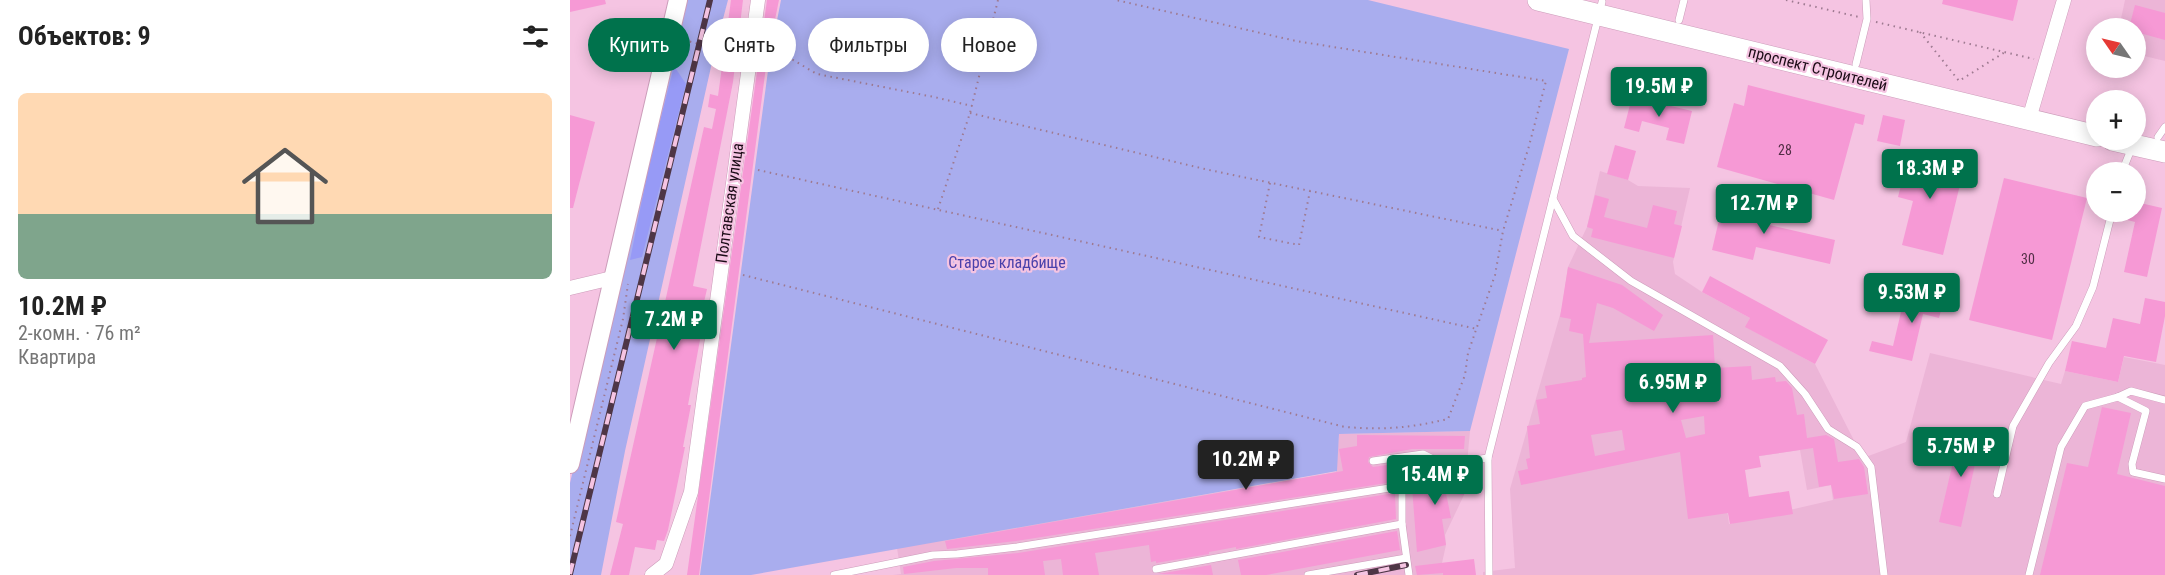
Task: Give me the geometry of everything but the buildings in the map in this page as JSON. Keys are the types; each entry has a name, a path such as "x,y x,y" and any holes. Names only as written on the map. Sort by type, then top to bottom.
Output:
{"main road":[{"name":"проспект Строителей","path":"1538,0 1681,10 1856,64 2031,113 2086,132"},
{"name":"проспект Строителей","path":"1598,6 2031,113 2086,121"},
{"path":"2146,139 2163,139"}],"street":[{"path":"674,18 678,0"},
{"name":"Полтавская улица","path":"755,18 758,0"},
{"path":"2031,113 2064,0"},
{"path":"570,464 661,72"},
{"name":"Полтавская улица","path":"652,575 666,564 691,492 747,72"},
{"path":"570,288 612,278"}],"lane":[{"path":"1856,64 1867,19 1866,0"},
{"path":"1489,575 1488,458 1553,199 1598,6"},
{"path":"1553,199 1573,236 1631,281 1780,366 1805,394 1828,429 1857,447 1871,467 1884,575"},
{"path":"1997,494 2013,426 2043,373 2076,326 2093,287 2109,222"},
{"path":"2029,575 2061,447 2085,406 2131,391 2165,400"},
{"path":"2118,397 2146,411 2132,464 2133,471 2165,478"},
{"path":"1372,461 1423,454 1443,464"},
{"path":"834,575 933,555 1017,547 1402,486 1443,464 1488,458"},
{"path":"1402,486 1402,524 1409,575"},
{"path":"1156,569 1402,524"},
{"path":"1308,575 1406,558"}],"path":[{"path":"938,209 970,113 998,0"},
{"path":"743,275 1345,427 1413,428 1448,419 1465,375 1468,353 1495,275 1503,231 1546,81 1296,41 1116,0"},
{"path":"1786,0 2046,62"},
{"path":"1920,32 1959,81 2005,52"},
{"path":"796,62 817,74 972,106"},
{"path":"970,113 1270,183 1503,231"},
{"path":"758,170 1477,329"},
{"path":"1270,183 1259,237 1299,245 1310,191"}],"shaded area":[{"path":"2125,0 2165,0 2165,61 2146,56 2146,18 2121,18"},
{"path":"672,72 678,72 686,84 642,257 630,260 649,165"},
{"path":"1600,171 1628,180 1638,186 1690,188 1673,262 1675,274 1702,292 1750,318 1746,327 1815,364 1863,458 1906,442 1930,353 2061,384 2065,371 2118,382 2124,357 2165,365 2165,575 1483,575 1483,572 1515,568 1510,489 1562,308 1568,267 1587,227","holes":["1800,450 1807,490 1831,485 1833,500 1729,524 1721,462"]},
{"path":"1470,431 1464,495 1445,535 1443,575 893,575 901,574 897,548 1336,472 1339,434"}],"green space":[{"path":"685,0 728,0 723,18 702,18 702,72 710,72 625,451 601,575 570,575 570,483 668,72 690,72 690,18 681,18"},
{"name":"Старое кладбище","path":"781,0 1368,0 1569,49 1470,431 1339,434 1337,471 751,575 700,575 768,72 796,72 796,18 777,18"}],"railway":[{"path":"570,574 710,0"},
{"path":"1357,575 1406,565"}]}
